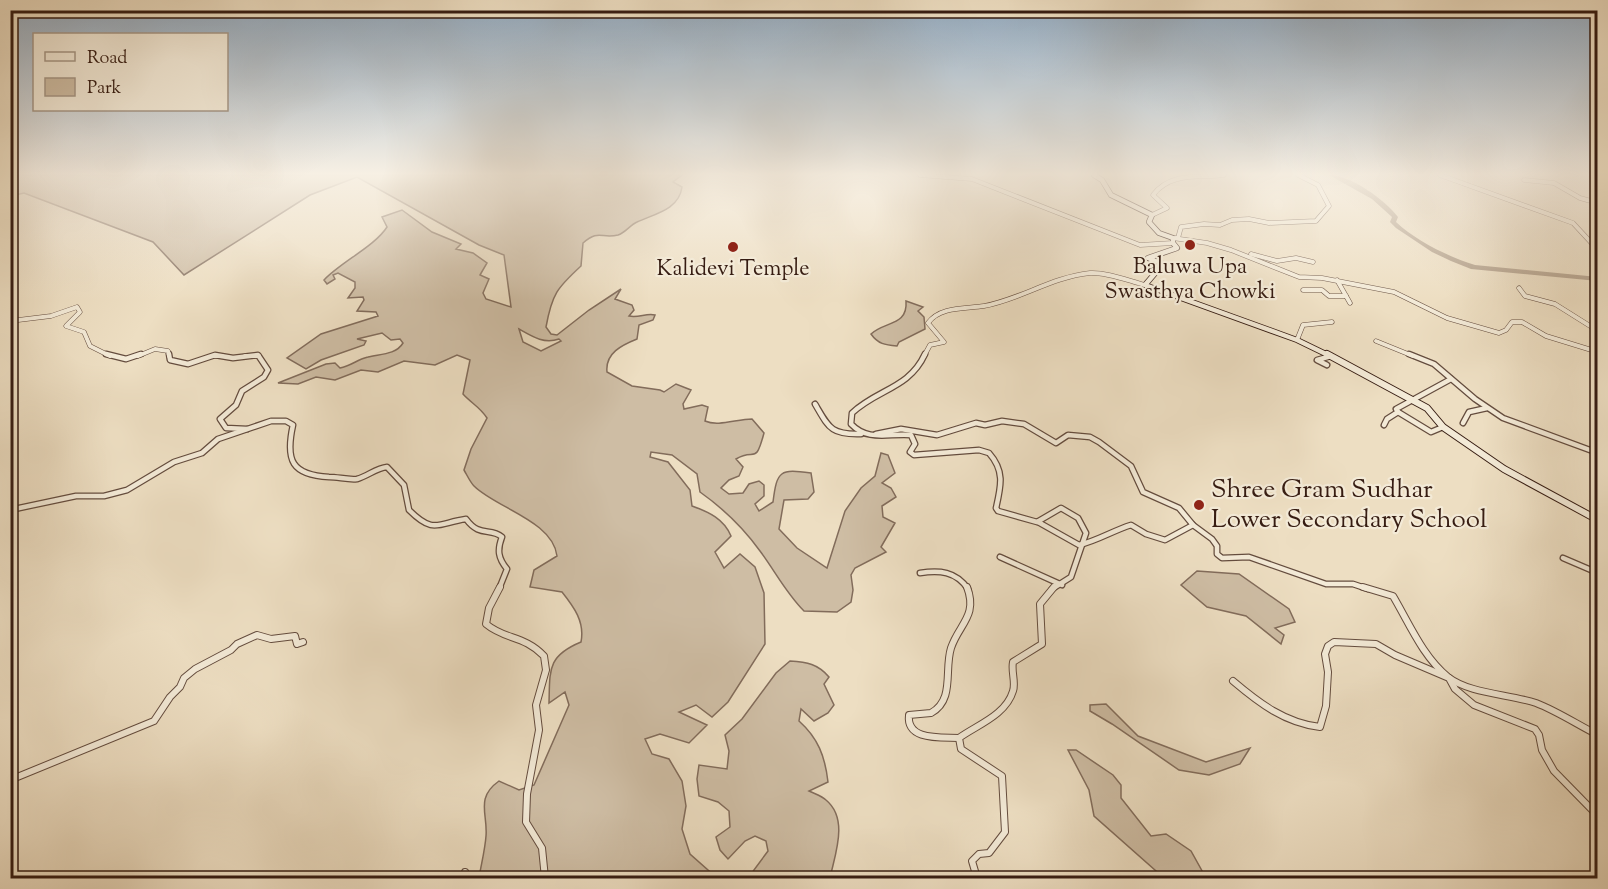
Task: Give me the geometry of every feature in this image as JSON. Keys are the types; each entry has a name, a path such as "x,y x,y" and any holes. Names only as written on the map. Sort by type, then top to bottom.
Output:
{"street":[{"path":"1067,216 1140,245 1173,241 1225,249 1277,261 1296,258 1312,262"},
{"path":"1145,285 1163,264 1148,258 1177,248 1173,241 1159,233 1149,222 1151,216"},
{"path":"1173,241 1178,238 1181,227 1204,224 1220,225 1232,220 1249,219 1301,224 1316,221 1320,216"},
{"path":"1556,216 1572,223 1596,245 1598,250"},
{"path":"1225,249 1299,277 1337,280 1394,292 1447,318 1497,333 1502,333 1512,322 1518,321 1546,336 1598,352"},
{"path":"861,434 851,424 852,413 855,409 875,395 911,376 920,366 930,345 944,342 928,323 932,317 960,308 984,306 1058,280 1093,273 1145,285 1297,340 1331,356 1427,408 1443,427 1504,469 1598,520"},
{"path":"1337,280 1350,303"},
{"path":"1519,288 1525,296 1555,304 1598,332"},
{"path":"1303,290 1322,290 1329,296 1346,296"},
{"path":"10,321 51,316 77,307 80,312 66,326 82,331 93,349 119,359 131,358 154,348 168,351 170,360 180,365 190,365 206,357 219,354 226,358 258,355 268,370 264,377 242,391 236,405 220,419 222,426 226,428 244,430 255,427"},
{"path":"1297,340 1304,325 1332,322"},
{"path":"1376,341 1430,363 1503,418 1525,428 1560,437 1598,453"},
{"path":"1327,366 1317,360 1331,356"},
{"path":"1398,412 1396,409 1412,399 1451,379"},
{"path":"815,404 832,431 842,435 911,435 915,444 910,452 914,455 979,450 989,453 999,469 1003,485 996,508 998,511 1037,522 1079,545 1097,541 1102,535 1131,525 1146,534 1165,540 1193,525"},
{"path":"1463,423 1469,412 1487,408"},
{"path":"1383,425 1387,419 1398,412"},
{"path":"1398,412 1431,432 1443,427"},
{"path":"10,510 76,496 104,496 127,490 174,462 202,453 218,439 272,421 286,421 293,425 290,453 296,468 303,473 351,479 361,478 380,467 387,467 402,483 405,489 406,507 411,513 435,527 466,519 477,531 502,537 498,548 498,560 507,569 503,585 496,592 487,611 486,624 494,633 525,639 544,656 546,670 536,705 539,730 527,794 526,822 539,838 546,857 545,879"},
{"path":"868,435 901,429 937,435 976,423 985,425 1002,421 1024,424 1056,443 1068,435 1090,437 1131,466 1143,492 1179,508 1193,525 1212,539 1217,546 1217,554 1222,558 1249,557 1326,584 1353,584 1393,596 1430,659 1449,678 1453,690 1485,711 1535,729 1539,735 1542,750 1554,771 1598,816"},
{"path":"920,573 938,571 959,577 966,582 971,603 967,621 950,651 945,698 931,714 909,715 908,724 913,732 925,736 959,738 998,714 1010,696 1014,684 1013,662 1042,645 1040,604 1051,589 1071,578 1086,533 1078,518 1069,511 1057,509 1037,522"},
{"path":"1000,557 1062,585"},
{"path":"1563,558 1598,573"},
{"path":"10,780 78,751 143,728 154,721 170,697 180,687 184,678 195,669 257,635 271,639 295,636 297,644 303,642"},
{"path":"1233,681 1260,704 1281,716 1311,727 1320,727 1326,706 1328,672 1324,654 1328,646 1334,642 1376,644 1395,655 1426,666 1436,674 1489,694 1512,696 1538,704 1598,735"},
{"path":"959,738 961,749 1002,776 1005,832 989,853 979,854 972,861 978,879"}],"green space":[{"path":"86,216 276,216 184,275 153,242"},
{"path":"411,216 432,232 461,244 456,249 473,253 487,263 480,275 489,279 483,293 486,299 511,307 504,255 479,245 428,216 650,216 634,223 621,234 597,235 583,243 581,266 557,292 546,327 551,334 557,335 621,289 615,299 632,305 634,310 629,316 655,315 653,320 639,325 637,339 620,347 612,355 607,365 607,372 632,386 664,392 676,384 691,390 683,404 684,409 702,405 708,407 705,421 710,423 752,419 764,433 758,450 754,454 736,459 743,467 739,476 729,480 721,488 729,494 743,493 749,484 759,481 764,485 764,496 755,504 759,511 773,502 776,483 782,474 793,471 811,473 814,492 808,499 784,500 779,529 797,548 827,568 845,511 861,488 875,476 881,453 888,455 895,473 882,483 891,488 896,497 882,506 883,517 895,523 881,547 886,552 855,568 851,575 853,590 851,602 837,612 804,611 746,534 725,512 700,492 697,474 672,455 651,452 650,457 668,462 690,490 692,506 715,517 728,530 731,536 715,552 724,568 740,554 755,567 764,593 765,644 728,702 712,717 696,705 679,712 707,725 689,743 660,734 645,739 652,754 669,759 682,781 686,806 682,829 690,854 717,878 479,878 485,841 484,807 487,794 499,781 519,790 534,785 569,705 565,692 549,703 551,673 556,659 570,647 581,642 580,621 562,592 530,587 534,570 557,556 553,544 535,524 474,486 464,470 471,449 487,418 463,394 470,360 457,355 435,365 404,361 378,372 361,370 335,380 316,377 298,384 278,383 326,364 335,363 340,368 364,358 392,352 403,343 400,339 391,340 382,333 357,339 366,341 364,345 321,360 306,369 287,358 321,334 378,316 376,312 357,311 364,300 363,297 348,298 355,288 355,282 338,273 333,275 335,279 327,284 324,280 382,234 387,227 382,217","holes":["519,329 543,340 559,339 561,341 541,351 523,342"]},
{"path":"906,301 923,307 918,311 924,317 925,329 899,342 897,346 876,340 871,334 899,319 906,309"},
{"path":"1197,571 1239,574 1289,609 1295,622 1275,628 1284,635 1281,644 1246,616 1207,607 1181,585"},
{"path":"790,661 812,665 821,669 829,677 824,684 834,705 828,713 814,721 801,709 799,721 816,741 823,756 828,782 809,791 824,799 833,808 839,827 837,848 830,878 748,878 768,851 766,841 755,836 745,841 728,859 720,850 716,837 730,827 729,811 718,802 699,796 697,779 699,765 727,769 729,751 725,735 742,719 776,673"},
{"path":"1106,704 1138,736 1206,762 1250,748 1240,764 1209,775 1179,770 1090,711 1090,705"},
{"path":"1068,750 1076,750 1113,775 1121,785 1121,798 1151,836 1166,834 1191,851 1206,878 1164,878 1094,816 1089,790"}],"waterway":[{"path":"1395,216 1393,222 1398,227 1434,250 1464,264 1474,267 1598,279"}],"place":[{"name":"Baluwa Upa Swasthya Chowki","path":"1190,245"},
{"name":"Kalidevi Temple","path":"733,247"},
{"name":"Shree Gram Sudhar Lower Secondary School","path":"1199,505"}]}
